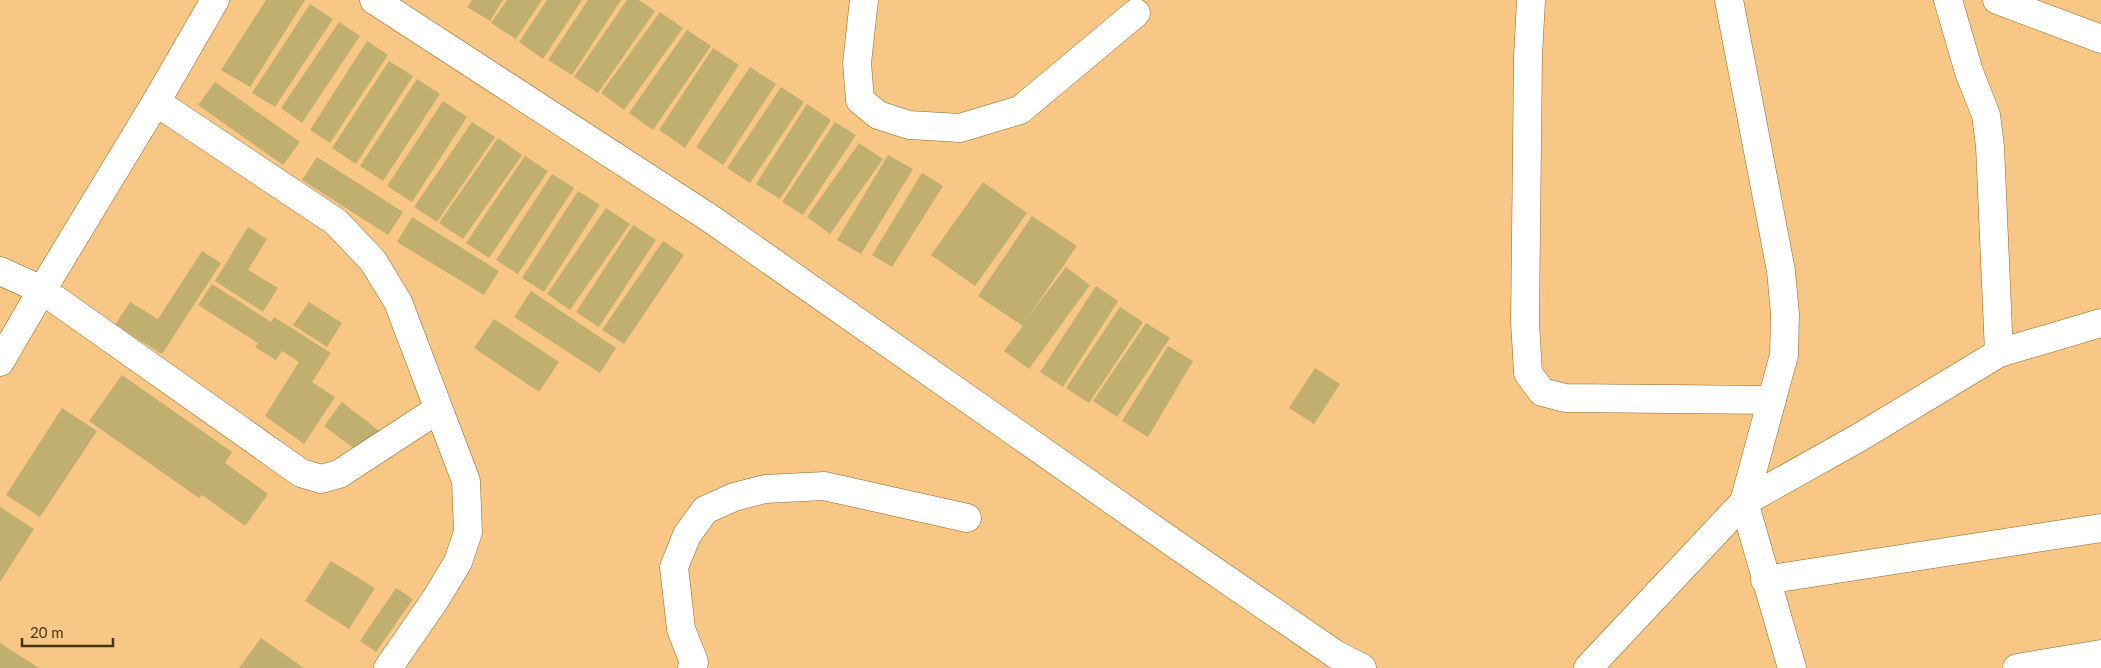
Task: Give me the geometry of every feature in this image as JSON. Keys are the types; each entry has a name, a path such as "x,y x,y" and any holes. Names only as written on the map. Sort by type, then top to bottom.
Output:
{"street":[{"path":"0,362 215,0"},
{"path":"374,0 711,219 1172,542 1335,654 1362,668"},
{"path":"864,0 856,63 860,100 878,114 909,125 960,128 1020,110 1136,13"},
{"path":"1530,0 1524,322 1528,373 1542,392 1565,398 1772,400"},
{"path":"1729,0 1781,271 1785,314 1784,356 1744,502 1792,668"},
{"path":"1948,0 1968,72 1986,114 1990,146 1999,353"},
{"path":"1997,0 2101,39"},
{"path":"156,102 336,222 374,261 398,302 437,410 466,482 468,532 458,562 435,600 388,668"},
{"path":"0,271 42,290 301,473 321,479 339,474 437,410"},
{"path":"1588,668 1744,502 1860,437 1999,353 2101,323"},
{"path":"692,668 694,662 681,629 674,567 687,535 705,510 734,497 765,488 824,486 967,518"},
{"path":"1765,580 2101,528"},
{"path":"2017,668 2101,654"}],"building":[{"path":"266,0 305,0 250,87 221,70"},
{"path":"472,0 503,0 490,21 467,7"},
{"path":"507,0 542,0 516,39 491,23"},
{"path":"547,0 582,0 543,59 519,42"},
{"path":"588,0 621,0 572,75 548,60"},
{"path":"627,0 639,0 655,11 598,93 574,77"},
{"path":"310,4 333,19 275,107 252,93"},
{"path":"660,12 683,28 624,110 601,93"},
{"path":"339,22 360,36 302,123 281,108"},
{"path":"687,30 711,46 653,130 629,113"},
{"path":"367,41 388,55 330,143 310,130"},
{"path":"713,48 739,65 685,148 659,130"},
{"path":"389,61 413,76 356,164 332,148"},
{"path":"750,67 776,84 723,165 696,147"},
{"path":"417,79 440,94 383,181 360,166"},
{"path":"215,82 300,142 283,165 198,105"},
{"path":"781,87 804,102 750,183 727,168"},
{"path":"443,101 467,117 412,202 387,186"},
{"path":"807,104 831,120 780,199 756,184"},
{"path":"472,122 495,137 437,222 414,207"},
{"path":"835,122 856,135 803,215 782,202"},
{"path":"498,138 522,155 463,239 439,223"},
{"path":"859,143 883,159 830,234 807,217"},
{"path":"888,155 913,169 861,254 837,240"},
{"path":"525,156 548,171 489,258 466,243"},
{"path":"317,157 403,212 388,235 302,180"},
{"path":"922,173 943,186 892,267 872,255"},
{"path":"552,174 574,188 518,274 496,260"},
{"path":"983,182 1027,213 975,286 931,255"},
{"path":"578,191 600,205 544,292 522,278"},
{"path":"606,208 630,224 570,310 547,294"},
{"path":"1032,216 1077,246 1026,320 1066,267 1090,285 1029,369 1004,351 1023,326 978,296"},
{"path":"412,217 499,271 484,295 397,242"},
{"path":"633,225 656,240 599,327 576,312"},
{"path":"248,227 267,239 248,270 278,288 263,312 215,281"},
{"path":"663,241 684,255 624,344 602,330"},
{"path":"202,251 221,263 162,354 115,325 130,302 158,319"},
{"path":"212,284 271,322 274,317 331,353 312,382 335,397 304,444 265,416 299,362 282,351 276,360 255,347 258,343 198,305"},
{"path":"1096,286 1118,301 1063,387 1040,372"},
{"path":"531,291 616,348 600,373 514,317"},
{"path":"309,302 342,323 327,347 293,325"},
{"path":"1120,307 1143,322 1089,403 1066,388"},
{"path":"494,319 559,362 539,392 474,348"},
{"path":"1146,323 1170,338 1117,417 1093,401"},
{"path":"1168,346 1193,361 1148,437 1122,421"},
{"path":"1315,368 1340,384 1314,424 1289,408"},
{"path":"122,375 232,452 225,463 268,494 245,526 202,495 199,498 89,421"},
{"path":"342,402 383,434 365,457 324,426"},
{"path":"62,408 97,431 40,517 6,495"},
{"path":"0,507 34,529 0,582"},
{"path":"331,561 375,588 349,629 305,601"},
{"path":"396,588 413,599 376,652 360,641"},
{"path":"261,638 304,668 239,668"},
{"path":"0,643 39,668 0,668"}]}
